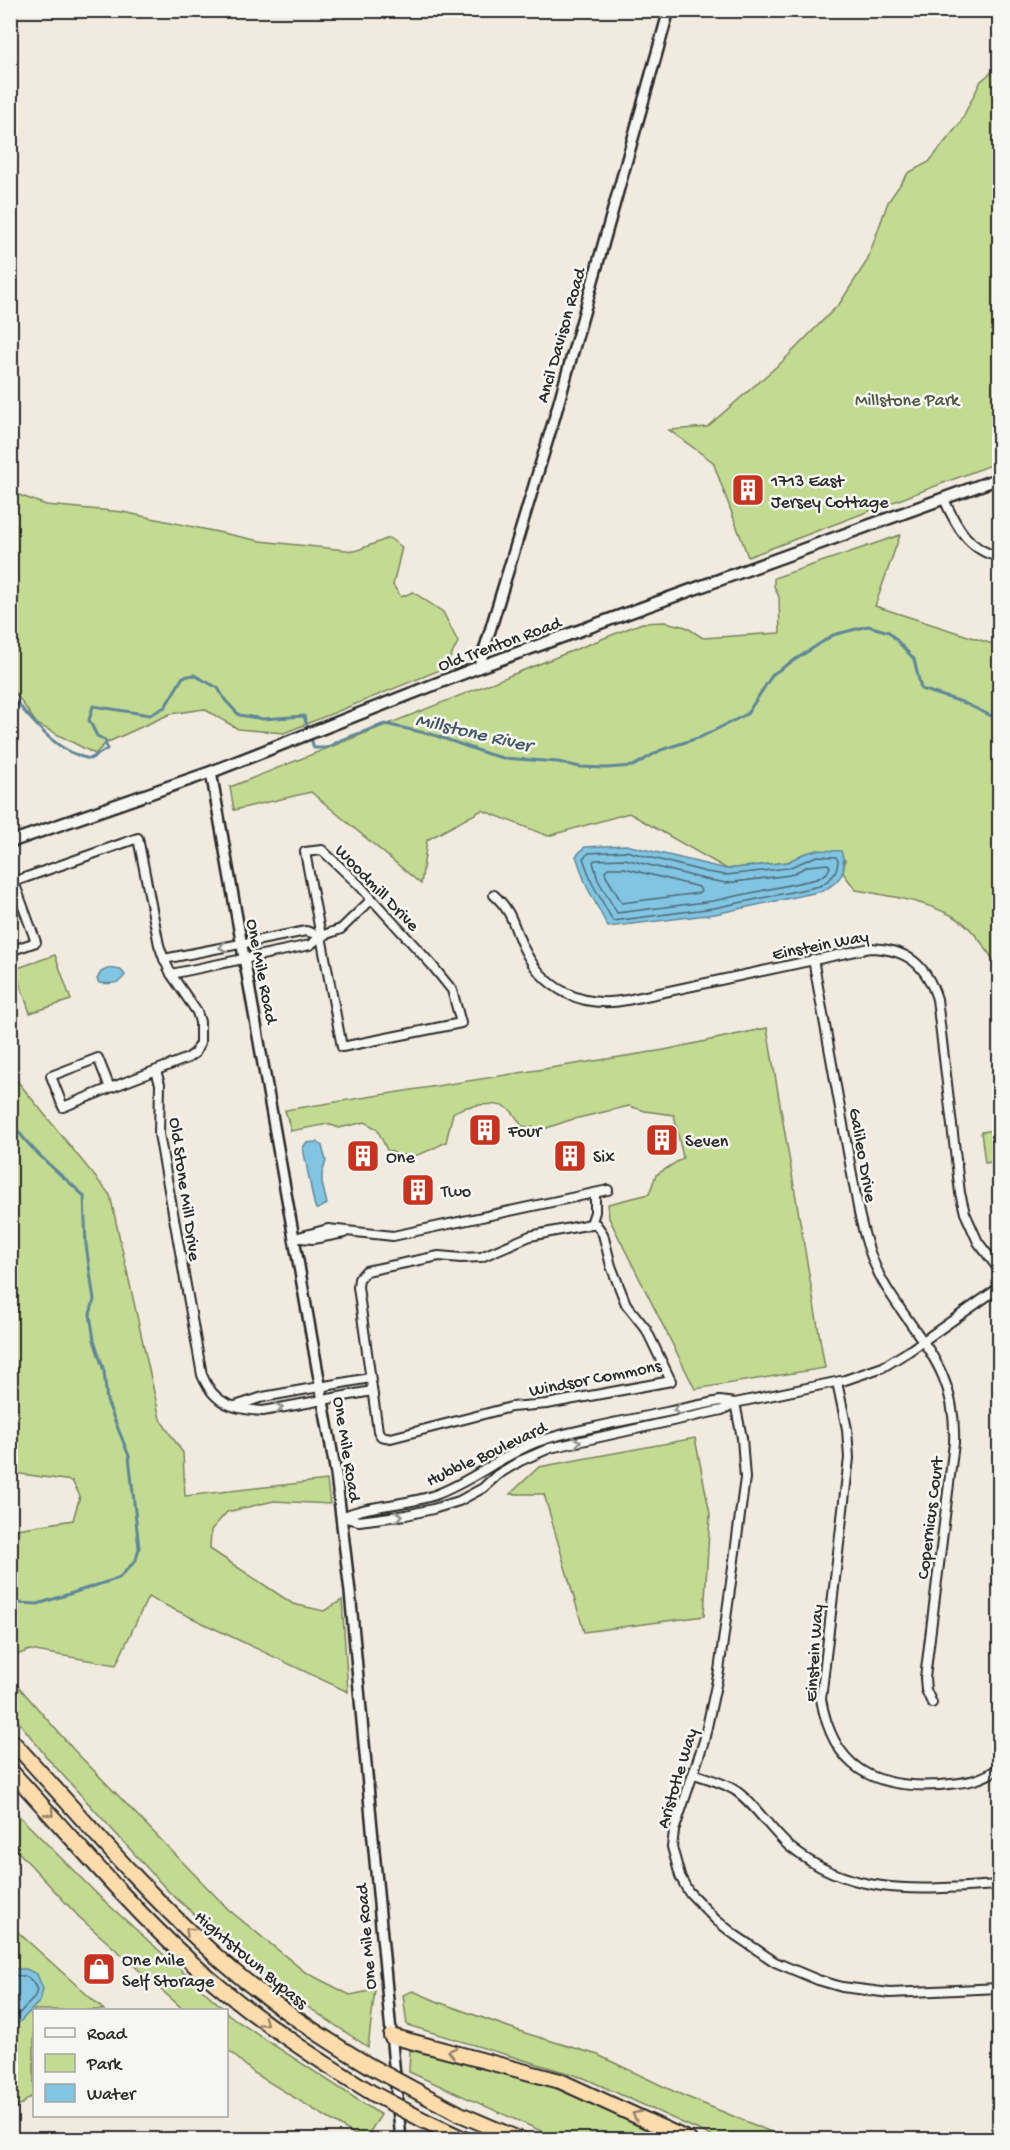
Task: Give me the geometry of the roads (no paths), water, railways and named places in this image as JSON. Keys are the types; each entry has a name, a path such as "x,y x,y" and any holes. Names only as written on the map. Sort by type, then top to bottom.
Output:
{"highway":[{"name":"Hightstown Bypass","path":"10,1739 158,1901 206,1947 270,2000 310,2029 370,2066 460,2114 521,2139"},
{"path":"10,1770 132,1903 192,1963 265,2023 327,2066 374,2094 425,2121 466,2139"},
{"path":"391,2036 560,2080 689,2139"}],"main road":[{"name":"Old Trenton Road","path":"10,842 211,772 479,667 999,478"}],"street":[{"name":"Ancil Davison Road","path":"479,667 555,416 669,10"},
{"path":"944,499 961,533 972,546 999,557"},
{"name":"One Mile Road","path":"211,772 324,1400 342,1518 401,2139"},
{"path":"10,951 36,942 12,883 138,838 159,945 171,974 197,1012 201,1035 195,1053 188,1058 63,1107 51,1076 98,1058 110,1088"},
{"name":"Woodmill Drive","path":"322,850 372,899 432,964 452,990 461,1023 342,1047 305,852 322,850"},
{"name":"Einstein Way","path":"494,895 507,908 523,948 540,973 564,994 580,999 603,1002 621,1001 870,948 886,948 912,959 932,984 937,999 957,1173 965,1213 978,1242 999,1271"},
{"path":"171,974 310,945 321,936 341,929 372,899"},
{"path":"164,959 306,931 321,936"},
{"name":"Galileo Drive","path":"813,960 864,1234 875,1267 885,1286 923,1341"},
{"name":"Old Stone Mill Drive","path":"156,1071 160,1084 159,1134 202,1375 211,1394 220,1401 245,1410 262,1411 324,1400"},
{"path":"295,1238 313,1239 348,1232 393,1236 608,1190"},
{"path":"591,1224 595,1212 595,1193"},
{"name":"Windsor Commons","path":"591,1224 596,1224 603,1234 611,1266 626,1304 646,1329 671,1381 547,1404 511,1407 391,1438 381,1436 378,1431 358,1287 359,1280 366,1271 439,1256 481,1257 530,1236 591,1224"},
{"name":"Hubble Boulevard","path":"342,1518 359,1521 433,1509 459,1501 483,1488 497,1475 520,1461 550,1448 722,1410 735,1403 837,1382 883,1367 999,1287"},
{"name":"Copernicus Court","path":"923,1341 936,1359 946,1381 955,1426 925,1678 926,1690 932,1703"},
{"path":"235,1406 263,1398 370,1378"},
{"name":"Einstein Way","path":"837,1382 849,1444 821,1699 830,1733 836,1745 852,1763 875,1778 899,1785 973,1782 984,1778 999,1767"},
{"path":"324,1400 372,1391"},
{"name":"Hubble Boulevard","path":"342,1518 358,1510 410,1503 435,1495 537,1442 567,1433 720,1401 735,1403"},
{"name":"Aristotle Way","path":"735,1403 742,1438 745,1478 719,1671 704,1741 674,1831 672,1847 677,1870 688,1890 716,1920 755,1950 775,1962 818,1980 867,1991 907,1993 999,1988"},
{"path":"694,1774 734,1789 790,1847 818,1866 855,1882 904,1889 999,1885"}],"water":[{"path":"626,845 726,869 788,862 816,850 841,851 844,865 838,879 823,891 715,914 608,927 586,885 576,856 585,847"},
{"path":"109,968 121,970 125,975 117,982 99,983 97,979 101,972"},
{"path":"317,1142 322,1146 326,1161 322,1183 327,1204 316,1209 303,1148 306,1143"},
{"path":"26,1969 37,1974 43,1989 40,2001 11,2031 11,1971"}],"waterway":[{"name":"Millstone River","path":"10,695 55,743 90,759 107,749 105,740 97,736 89,720 93,706 150,715 165,707 183,677 194,675 218,688 225,700 239,715 263,719 304,716 314,748 326,748 385,724 434,735 503,758 558,762 580,767 633,766 661,750 701,737 747,714 773,674 833,635 868,626 889,632 914,659 921,689 962,702 1000,720"},
{"path":"10,1118 33,1149 84,1196 86,1245 94,1300 90,1314 94,1340 104,1371 107,1401 129,1456 139,1548 136,1560 119,1578 38,1604 16,1603 10,1607"}],"place":[{"name":"1713 East Jersey Cottage","path":"748,490"},
{"name":"Four","path":"485,1130"},
{"name":"Seven","path":"662,1140"},
{"name":"One","path":"363,1156"},
{"name":"Six","path":"570,1156"},
{"name":"Two","path":"418,1190"},
{"name":"One Mile Self Storage","path":"99,1969"}],"park label":[{"name":"Millstone Park","path":"907,399"}]}
